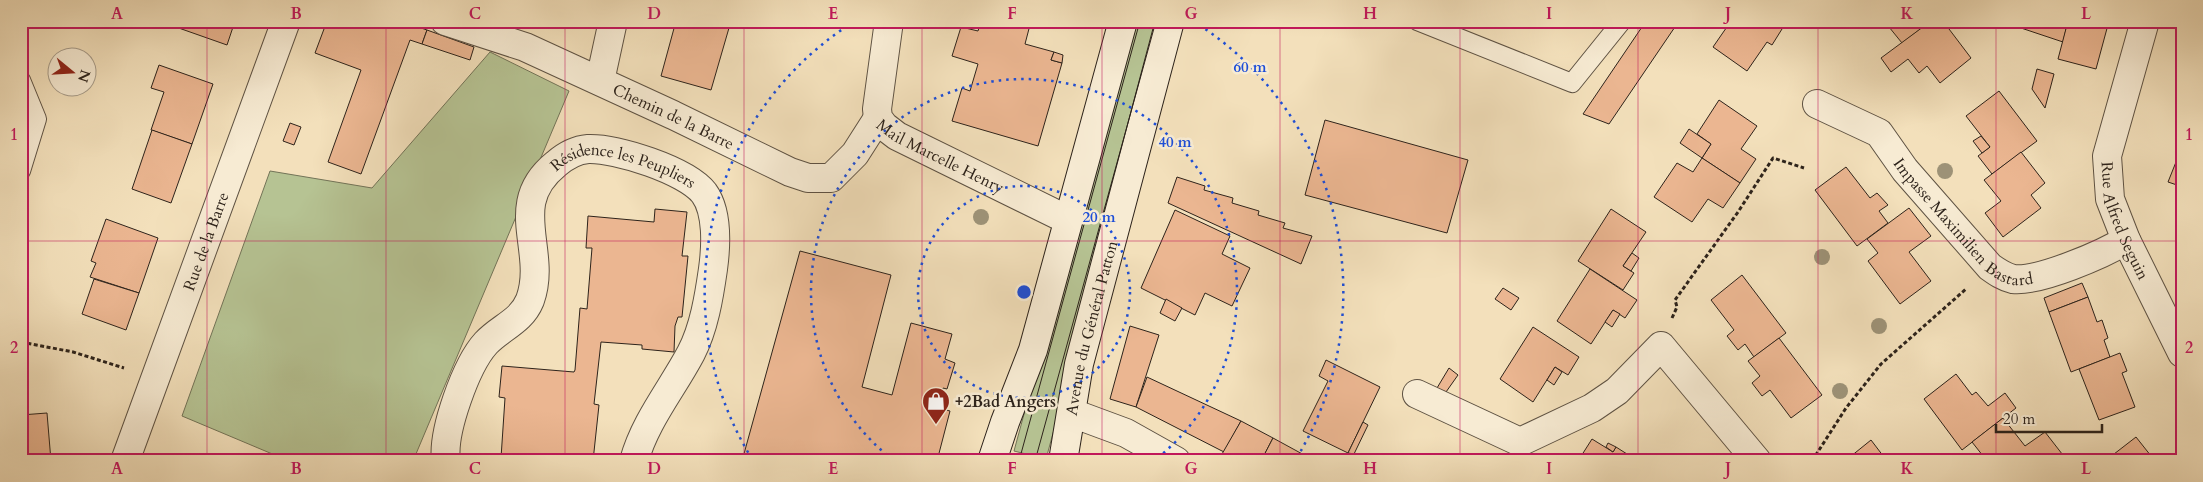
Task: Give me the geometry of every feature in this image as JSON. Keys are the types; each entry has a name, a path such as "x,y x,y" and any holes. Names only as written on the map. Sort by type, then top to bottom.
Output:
{"street":[{"name":"Rue de la Barre","path":"125,461 286,21"},
{"name":"Chemin de la Barre","path":"445,21 525,46 790,172 808,178 831,178 855,154 878,118"},
{"path":"600,81 613,21"},
{"name":"Mail Marcelle Henry","path":"889,21 888,41 878,99 878,118 884,126 897,136 1068,220"},
{"path":"992,461 1033,350 1123,21"},
{"name":"Avenue du Général Patton","path":"1063,461 1079,364 1170,21"},
{"name":"Rue Alfred Seguin","path":"2145,21 2107,156 2110,199 2126,240 2182,353"},
{"name":"Impasse Maximilien Bastard","path":"1817,104 1879,133 1905,170 1990,267 2000,274 2012,279 2033,278 2105,252 2126,240"},
{"name":"Résidence les Peupliers","path":"446,461 451,418 469,370 486,343 517,320 532,293 536,266 528,228 528,211 532,195 540,179 556,164 571,154 587,149 605,151 645,161 683,176 696,184 710,203 715,232 713,268 704,315 692,352 654,414 634,461"},
{"path":"1417,394 1520,442 1592,408 1617,391 1662,346 1757,461"},
{"path":"1072,413 1126,434 1176,461"}],"lane":[{"path":"1417,21 1572,83 1622,21"},
{"path":"21,80 37,119 21,171"}],"path":[{"path":"1662,346 1677,307 1675,300 1738,212 1773,158 1804,168"},
{"path":"1812,461 1846,408 1881,364 1972,284"},
{"path":"21,342 73,352 130,370"}],"green space":[{"path":"1131,21 1165,21 1046,459 1014,451"},
{"path":"490,52 569,91 413,461 289,461 182,416 270,171 372,188"}],"building":[{"path":"175,21 235,21 227,45 173,26"},
{"path":"327,21 401,21 427,30 422,44 410,40 361,174 328,162 361,70 315,53"},
{"path":"676,21 731,21 711,90 661,76"},
{"path":"981,21 1031,21 1025,44 1054,52 1051,60 1062,63 1038,146 952,121 962,88 970,91 978,64 952,56 961,27 978,31"},
{"path":"1646,21 1679,21 1609,124 1583,114"},
{"path":"1731,21 1772,21 1782,29 1772,45 1767,42 1747,71 1713,47"},
{"path":"1893,21 1931,21 1902,43 1889,27"},
{"path":"1931,21 1960,21 1949,29 1971,58 1940,83 1927,66 1919,73 1908,59 1891,72 1881,58"},
{"path":"2000,21 2068,21 2063,42"},
{"path":"2068,21 2109,21 2096,69 2058,59"},
{"path":"427,30 474,47 470,60 422,44"},
{"path":"1054,52 1063,55 1062,63 1051,60"},
{"path":"159,65 213,84 192,144 151,130 164,92 151,88"},
{"path":"2037,69 2054,74 2045,108 2032,89"},
{"path":"1999,91 2037,141 1992,174 1978,156 1990,147 1966,116"},
{"path":"1719,100 1757,126 1741,149 1756,159 1740,183 1702,158 1711,144 1697,134"},
{"path":"1325,120 1468,160 1447,233 1305,195"},
{"path":"290,123 301,127 294,145 283,141"},
{"path":"1689,129 1711,144 1702,158 1680,143"},
{"path":"152,130 192,144 171,203 132,189"},
{"path":"1981,136 1990,147 1982,153 1973,141"},
{"path":"2021,152 2045,183 2031,195 2041,208 2003,237 1985,213 2001,201 1984,180"},
{"path":"1702,158 1740,183 1723,208 1708,199 1692,222 1654,197 1677,163 1693,172"},
{"path":"2182,158 2182,202 2180,186 2168,182 2176,162"},
{"path":"1846,167 1870,198 1877,193 1888,205 1879,211 1888,223 1857,246 1815,190"},
{"path":"1177,177 1205,186 1204,190 1233,198 1232,203 1259,211 1258,215 1285,223 1283,228 1312,236 1301,264 1168,203"},
{"path":"1909,208 1931,236 1909,252 1931,281 1900,304 1868,261 1878,253 1867,239"},
{"path":"655,209 687,212 682,256 688,256 682,317 678,317 675,326 674,352 642,349 642,345 601,342 594,404 599,405 593,461 493,461 494,458 501,458 505,398 499,397 502,366 574,372 575,370 580,308 587,309 592,248 586,248 588,216 654,222"},
{"path":"1611,209 1646,232 1623,266 1634,273 1623,290 1578,261"},
{"path":"1175,210 1230,236 1222,254 1250,268 1232,306 1205,293 1195,315 1141,288"},
{"path":"106,219 158,238 139,293 90,277 96,263 91,261"},
{"path":"800,251 891,275 862,387 892,395 911,323 952,334 945,359 955,363 947,389 943,388 938,408 950,411 937,461 742,461"},
{"path":"1632,253 1639,258 1631,271 1623,266"},
{"path":"1590,269 1637,300 1625,318 1613,310 1591,344 1557,321"},
{"path":"1742,275 1786,333 1754,357 1745,344 1738,350 1727,336 1734,330 1711,300"},
{"path":"94,279 139,293 126,330 82,314"},
{"path":"2082,283 2088,297 2049,312 2044,298"},
{"path":"1503,288 1519,298 1511,310 1495,299"},
{"path":"2088,297 2097,322 2102,320 2108,338 2104,340 2110,357 2071,372 2049,312"},
{"path":"1166,299 1182,308 1175,321 1160,313"},
{"path":"1613,310 1620,314 1612,327 1605,322"},
{"path":"1130,326 1159,335 1136,407 1110,399"},
{"path":"1533,327 1579,357 1568,375 1555,367 1533,402 1500,379"},
{"path":"1779,338 1822,395 1791,418 1770,390 1762,396 1752,383 1760,376 1748,361"},
{"path":"2120,353 2127,371 2122,373 2135,407 2099,420 2079,369"},
{"path":"1326,360 1380,387 1348,453 1303,431 1328,381 1319,376"},
{"path":"1555,367 1562,372 1554,385 1547,380"},
{"path":"1449,368 1458,375 1446,392 1437,388"},
{"path":"1956,374 1972,395 1976,392 1988,406 2005,393 2016,408 1962,450 1924,399"},
{"path":"1147,377 1241,421 1224,452 1136,407"},
{"path":"47,413 51,461 21,461 21,415"},
{"path":"2003,418 2025,446 2045,432 2066,459 2064,461 1987,461 1972,442"},
{"path":"1241,421 1273,438 1261,461 1234,461 1222,454"},
{"path":"1363,422 1368,425 1354,454 1348,453"},
{"path":"2136,437 2155,461 2105,461"},
{"path":"1273,438 1306,456 1304,461 1261,461"},
{"path":"1592,439 1613,452 1616,447 1638,461 1578,461"},
{"path":"1871,440 1887,461 1845,461"},
{"path":"1608,443 1616,447 1613,452 1606,447"},
{"path":"1306,456 1315,461 1304,461"}],"tram line":[{"path":"1019,461 1140,21"},
{"path":"1035,461 1156,21"}],"place":[{"name":"+2Bad Angers","path":"936,425"}]}
